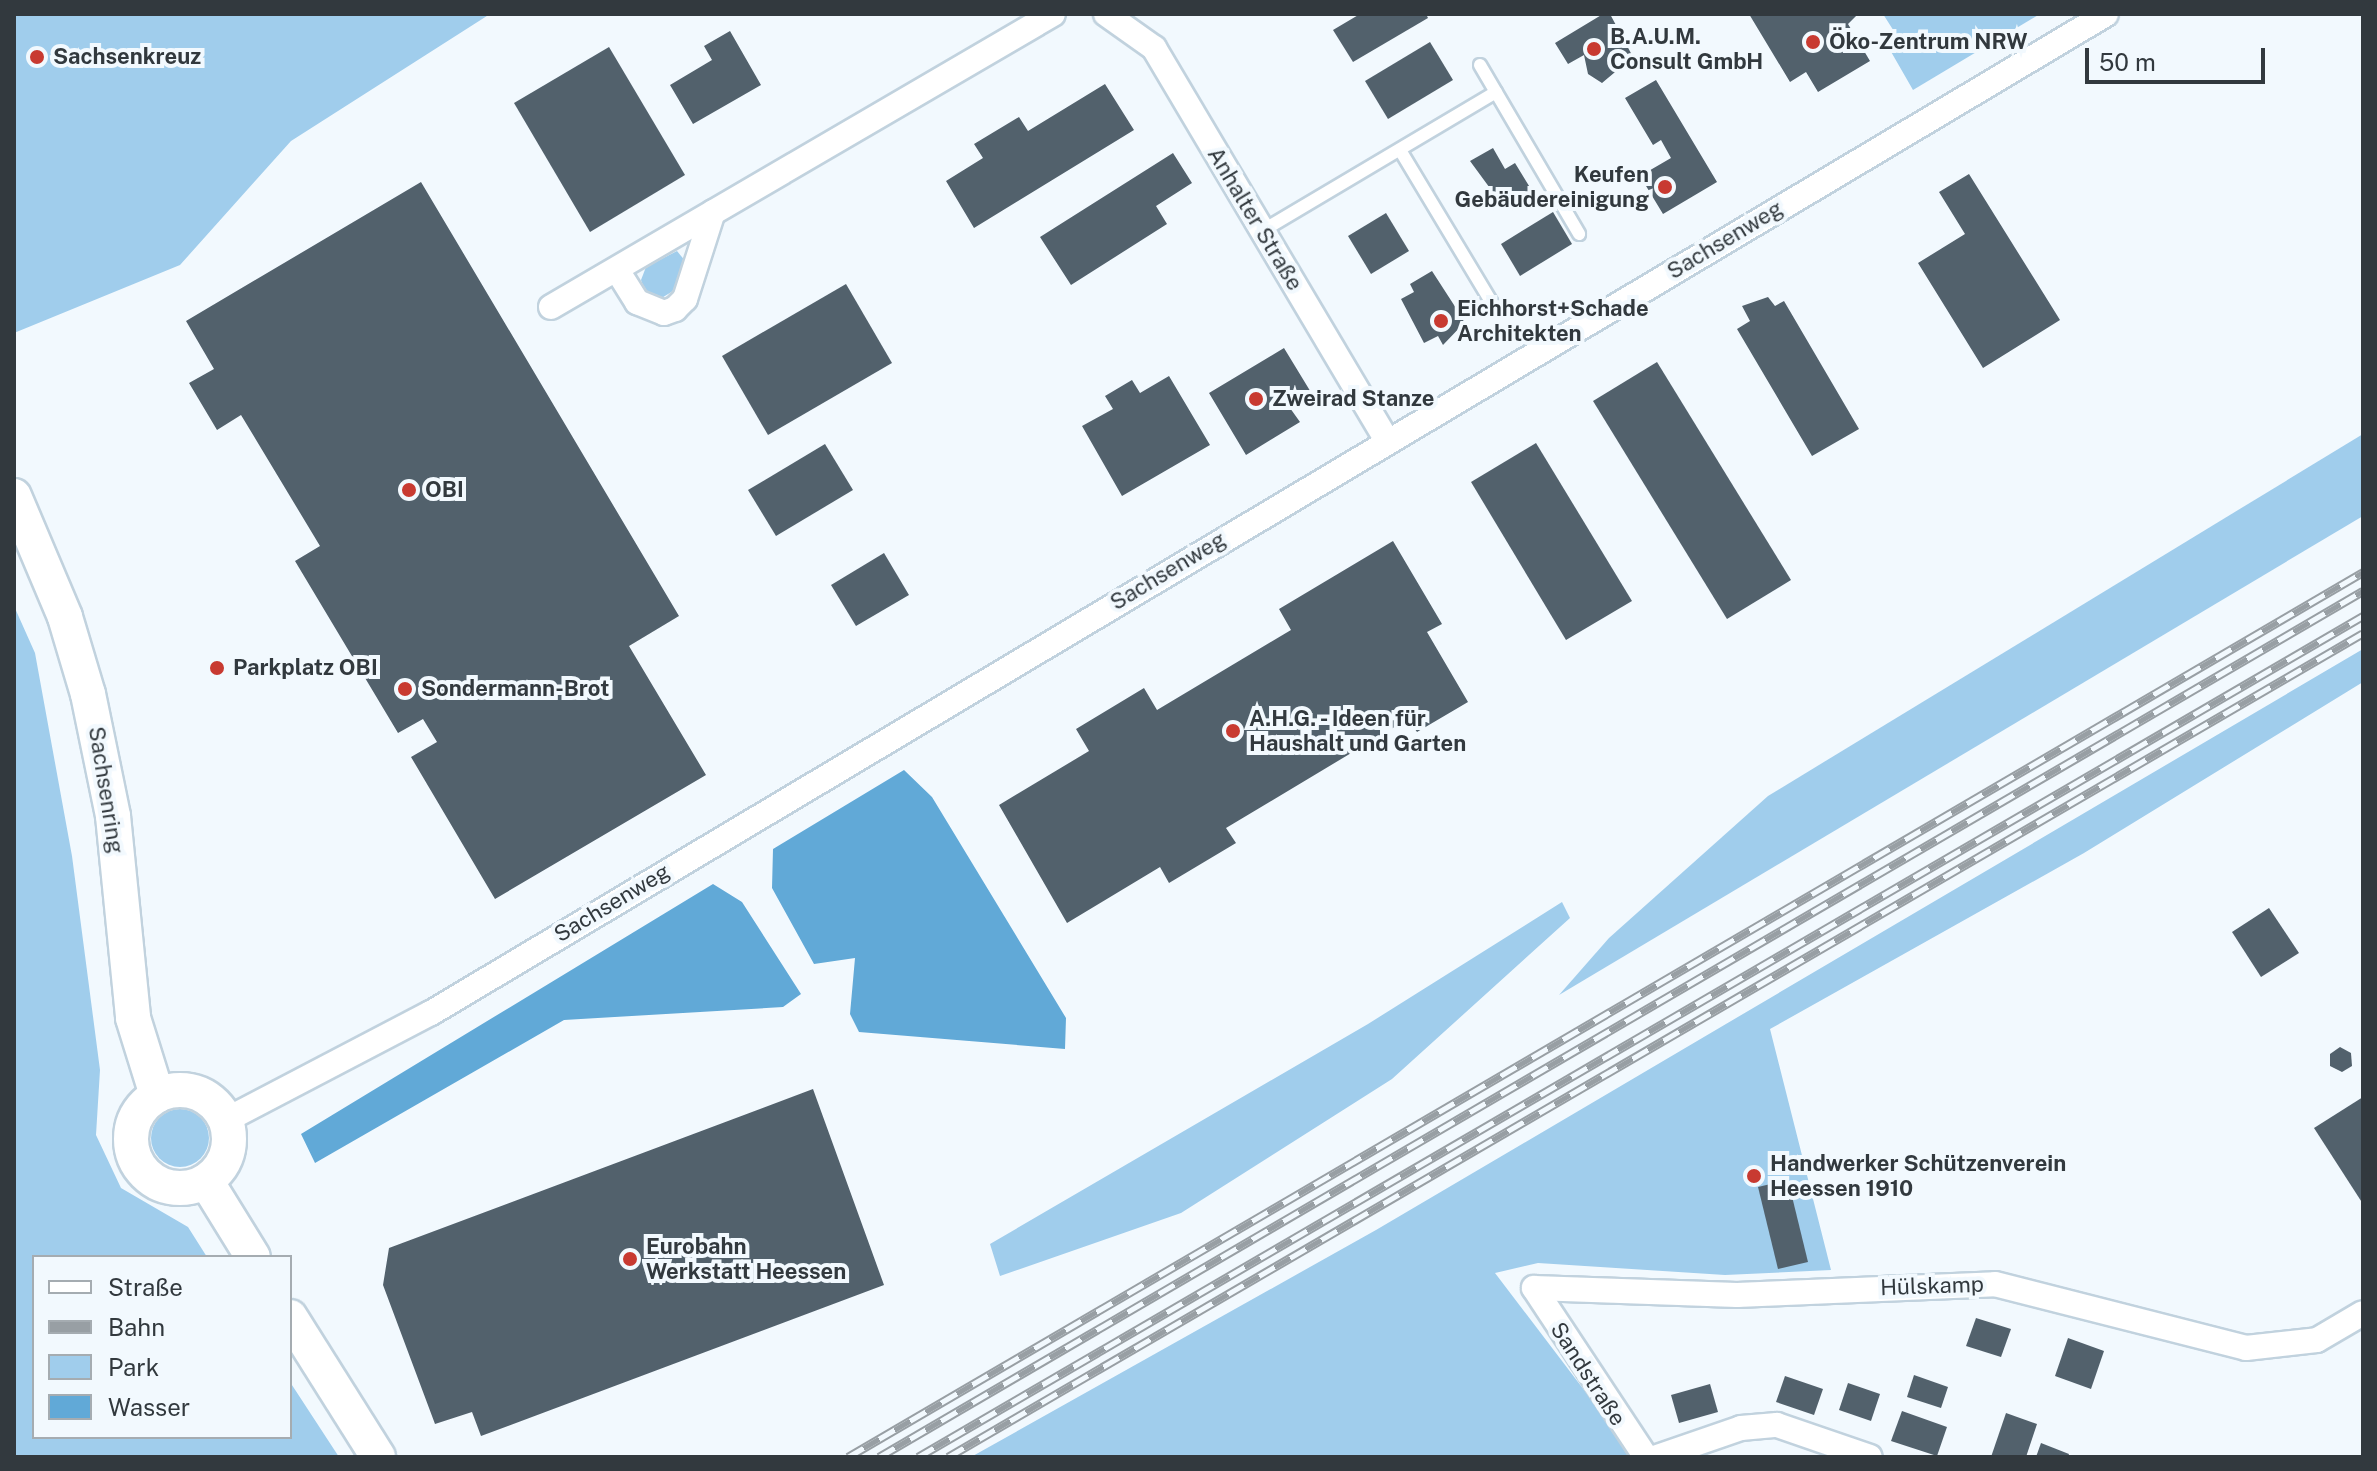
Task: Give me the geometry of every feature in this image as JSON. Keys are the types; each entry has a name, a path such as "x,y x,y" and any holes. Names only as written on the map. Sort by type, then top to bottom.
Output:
{"street":[{"path":"551,307 1053,14"},
{"name":"Anhalter Straße","path":"1106,14 1154,48 1387,441"},
{"name":"Sachsenweg","path":"226,1120 431,1013 2106,14"},
{"path":"617,270 637,302 664,313 675,309 685,299 713,212"},
{"name":"Sachsenring","path":"14,496 65,617 88,694 113,816 133,1018 157,1095"},
{"path":"197,1092 226,1120 227,1154 206,1181 167,1187 136,1163 132,1124 157,1095 197,1092"},
{"path":"206,1181 252,1255"},
{"name":"Hülskamp","path":"1534,1288 1737,1295 1995,1284 2246,1348 2317,1340 2363,1313"},
{"name":"Sandstraße","path":"1534,1288 1646,1457"},
{"path":"292,1320 378,1457"},
{"path":"1657,1457 1741,1428 1777,1425 1870,1457"}],"lane":[{"path":"1480,65 1579,234"},
{"path":"1262,231 1496,92"},
{"path":"1400,150 1496,310"}],"green space":[{"path":"14,14 490,14 291,141 180,265 14,333"},
{"path":"1883,14 2040,14 1913,90 1886,43 1897,36"},
{"path":"677,251 686,262 673,291 660,299 646,294 641,280 646,267"},
{"path":"2363,434 2363,516 1559,995 1609,938 1768,796"},
{"path":"14,606 35,653 72,856 100,1070 96,1135 121,1188 188,1227 206,1255 32,1255 32,1439 292,1439 292,1385 339,1457 14,1457"},
{"path":"2363,649 2363,682 2084,853 1770,1029 1831,1270 1725,1275 1538,1263 1495,1273 1635,1457 971,1457 1376,1230"},
{"path":"1562,902 1570,918 1392,1079 1181,1213 1000,1276 990,1244 1368,1024"},
{"path":"180,1109 191,1111 200,1118 207,1127 207,1149 200,1158 191,1165 180,1167 169,1165 160,1158 153,1149 151,1138 153,1127 160,1118 169,1111"}],"water":[{"path":"904,770 932,797 1066,1018 1065,1049 859,1032 850,1014 855,958 814,964 772,888 773,849"},
{"path":"713,884 742,902 801,994 783,1007 564,1020 315,1163 301,1134"}],"building":[{"path":"1360,14 1426,14 1428,18 1353,62 1333,30"},
{"name":"B.A.U.M. Consult GmbH","path":"1603,14 1610,14 1633,57 1602,83 1588,74 1584,55 1568,64 1555,43"},
{"name":"Öko-Zentrum NRW","path":"1749,14 1858,14 1848,24 1870,61 1818,92 1806,72 1790,82"},
{"path":"730,31 761,85 693,124 670,85 712,60 704,46"},
{"path":"1430,42 1453,80 1388,119 1365,81"},
{"path":"609,47 685,175 590,232 514,103"},
{"path":"1656,80 1717,182 1663,214 1640,176 1671,158 1661,140 1653,145 1625,98"},
{"path":"1105,84 1134,130 974,228 946,181 983,158 974,144 1019,117 1028,131"},
{"path":"1493,148 1505,169 1515,163 1534,194 1506,210 1470,161"},
{"path":"1173,153 1192,183 1156,206 1167,224 1071,285 1040,237"},
{"path":"1969,174 2060,320 1983,368 1918,263 1965,234 1939,192"},
{"path":"421,182 679,616 629,646 706,775 495,899 411,757 437,742 423,719 398,733 295,561 320,546 241,415 217,430 189,383 214,369 186,321"},
{"path":"1553,212 1572,244 1520,276 1501,244"},
{"path":"1386,213 1409,251 1371,274 1348,236"},
{"path":"1432,271 1465,322 1443,345 1438,336 1424,343 1401,299 1414,292 1410,284"},
{"path":"846,284 892,363 768,435 722,356"},
{"path":"1768,297 1775,306 1784,301 1859,429 1812,456 1737,329 1750,321 1742,306"},
{"path":"1284,348 1312,394 1290,408 1300,422 1246,455 1209,393"},
{"path":"1657,362 1791,580 1727,619 1593,401"},
{"path":"1169,376 1210,445 1122,496 1082,426 1113,409 1105,396 1132,380 1140,393"},
{"path":"1536,443 1632,601 1566,640 1471,482"},
{"path":"825,444 853,490 776,536 748,490"},
{"name":"A.H.G. - Ideen für Haushalt und Garten","path":"1393,541 1442,624 1427,632 1468,702 1417,732 1408,719 1226,828 1236,843 1169,883 1160,867 1067,923 999,805 1089,751 1076,729 1144,688 1157,710 1291,630 1279,609"},
{"path":"884,553 909,595 856,626 831,585"},
{"path":"2269,908 2299,953 2261,977 2232,932"},
{"path":"2340,1047 2351,1053 2352,1066 2342,1072 2330,1066 2330,1054"},
{"name":"Eurobahn Werkstatt Heessen","path":"813,1089 884,1285 481,1436 472,1412 435,1424 383,1285 389,1248"},
{"path":"2363,1097 2363,1204 2314,1128"},
{"path":"1788,1180 1808,1262 1778,1269 1758,1187"},
{"path":"1976,1318 2011,1329 2001,1357 1966,1346"},
{"path":"2068,1338 2104,1351 2091,1389 2055,1376"},
{"path":"1914,1375 1948,1387 1941,1408 1907,1397"},
{"path":"1785,1376 1823,1389 1814,1415 1776,1402"},
{"path":"1848,1383 1880,1394 1871,1421 1839,1410"},
{"path":"1710,1384 1718,1412 1679,1423 1671,1395"},
{"path":"1902,1411 1947,1427 1937,1456 1891,1441"},
{"path":"2006,1413 2037,1424 2026,1457 1991,1457"},
{"path":"2041,1443 2069,1454 2068,1457 2036,1457"}],"railway":[{"path":"848,1457 2363,572"},
{"path":"879,1457 2363,591"},
{"path":"918,1457 2363,616"},
{"path":"948,1457 2363,633"}],"place":[{"name":"Öko-Zentrum NRW","path":"1813,42"},
{"name":"B.A.U.M. Consult GmbH","path":"1594,49"},
{"name":"Sachsenkreuz","path":"37,57"},
{"name":"Keufen Gebäudereinigung","path":"1665,187"},
{"name":"Eichhorst+Schade Architekten","path":"1441,321"},
{"name":"Zweirad Stanze","path":"1256,399"},
{"name":"OBI","path":"409,490"},
{"name":"Parkplatz OBI","path":"217,668"},
{"name":"Sondermann-Brot","path":"405,689"},
{"name":"A.H.G. - Ideen für Haushalt und Garten","path":"1233,731"},
{"name":"Handwerker Schützenverein Heessen 1910","path":"1754,1176"},
{"name":"Eurobahn Werkstatt Heessen","path":"630,1259"}]}
